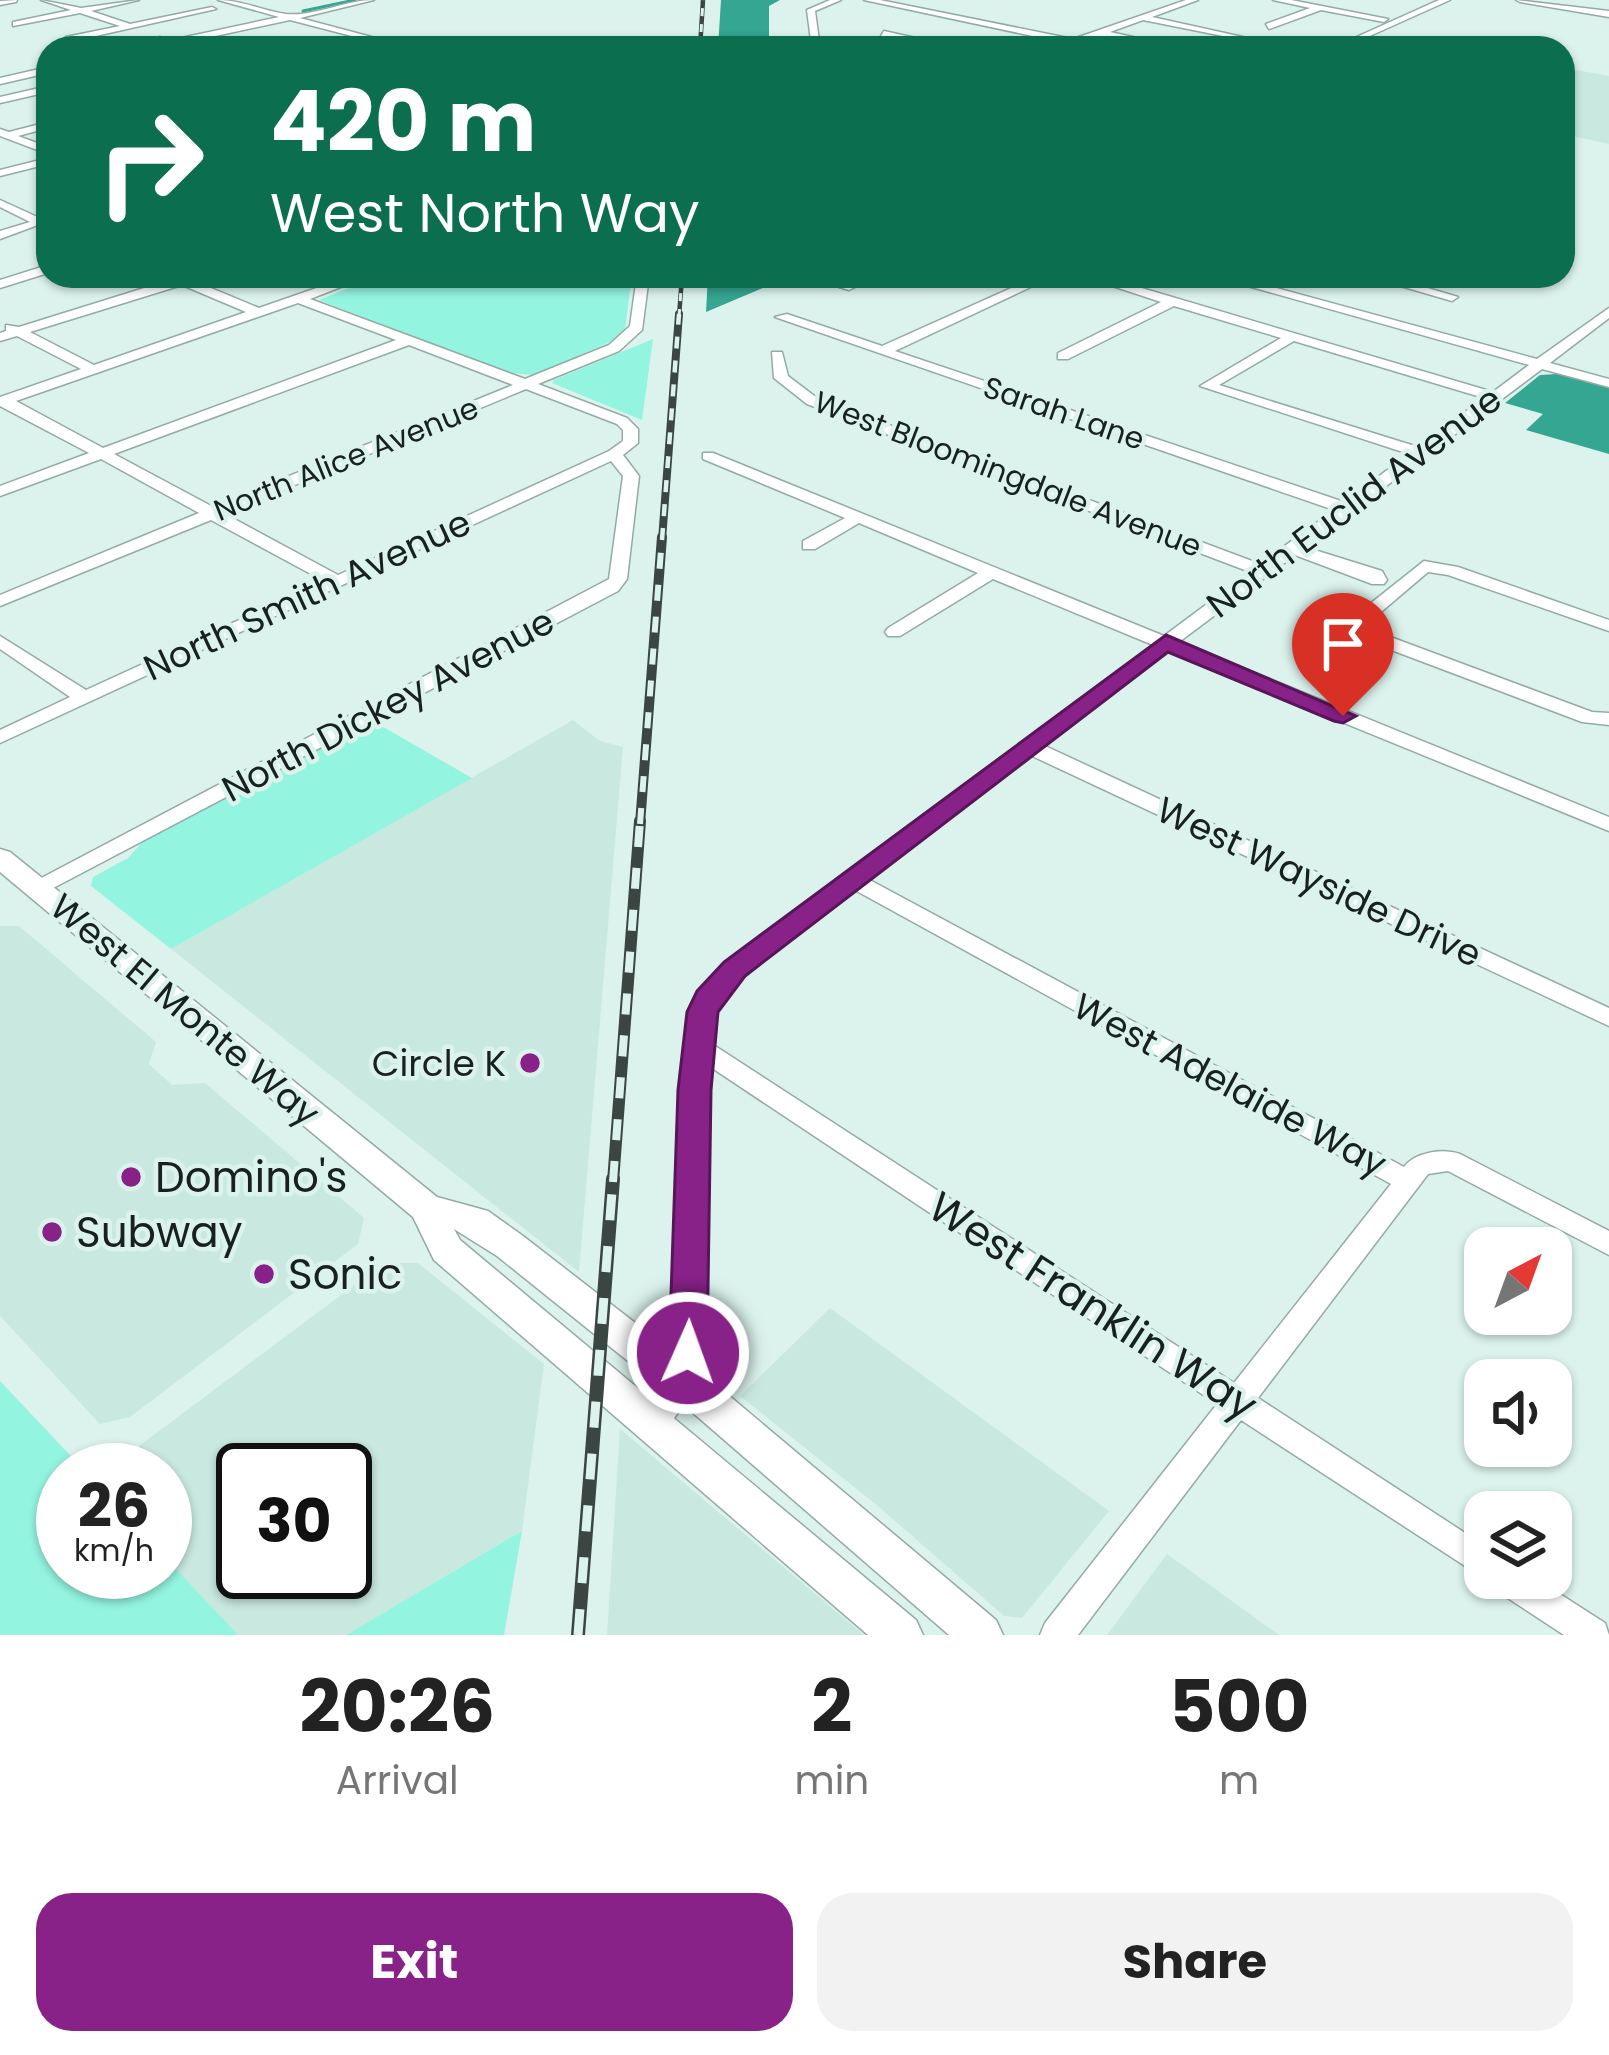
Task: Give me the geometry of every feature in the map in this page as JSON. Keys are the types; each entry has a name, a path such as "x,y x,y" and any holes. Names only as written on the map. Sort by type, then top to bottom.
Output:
{"main road":[{"name":"West El Monte Way","path":"0,858 426,1208 476,1222 682,1382 981,1635"},
{"name":"West El Monte Way","path":"426,1208 446,1250 901,1635"}],"street":[{"path":"0,2 14,0"},
{"path":"46,0 162,36"},
{"path":"16,24 135,0"},
{"path":"222,0 364,36"},
{"path":"193,36 370,0"},
{"path":"814,36 811,10 838,0"},
{"path":"868,0 1043,36"},
{"path":"1089,36 1195,0"},
{"path":"1277,0 1384,19"},
{"path":"1348,36 1432,0"},
{"path":"1358,35 1446,0"},
{"path":"1520,0 1609,14"},
{"path":"1269,26 1319,8"},
{"path":"83,36 212,9"},
{"path":"1142,18 1220,36"},
{"path":"1358,35 1384,19"},
{"path":"1100,32 1120,36"},
{"path":"884,34 893,36"},
{"path":"4,77 36,72"},
{"path":"0,100 36,92"},
{"path":"4,134 36,127"},
{"path":"4,134 36,146"},
{"path":"0,173 36,164"},
{"path":"0,203 36,220"},
{"path":"0,235 36,223"},
{"path":"0,284 36,273"},
{"path":"0,337 147,288"},
{"path":"200,288 260,313"},
{"path":"3,401 327,288"},
{"name":"North Alice Avenue","path":"0,601 626,341 637,328 642,288"},
{"path":"883,351 1022,288"},
{"path":"1126,288 1495,397"},
{"path":"1261,288 1609,383"},
{"path":"1418,288 1452,297"},
{"path":"297,298 628,424 630,442 614,454"},
{"path":"1064,356 1171,302"},
{"name":"North Euclid Avenue","path":"652,1424 682,1382 689,1333 694,1090 703,1012 719,985 851,879 1262,571 1301,552 1345,508 1609,312"},
{"name":"Sarah Lane","path":"782,317 1345,508"},
{"path":"0,322 94,370"},
{"path":"1290,338 1207,386 1420,453"},
{"path":"0,491 406,341"},
{"name":"West Bloomingdale Avenue","path":"777,355 781,378 812,401 1262,571"},
{"path":"3,401 336,581"},
{"name":"North Smith Avenue","path":"0,736 614,454"},
{"name":"North Dickey Avenue","path":"38,889 612,587 619,579 631,476 614,454"},
{"path":"708,456 1609,825"},
{"path":"809,544 858,517"},
{"path":"1301,552 1387,583"},
{"path":"1609,626 1437,567 1416,568 1387,583 1358,619 1360,630 1589,718 1609,719"},
{"path":"894,632 992,572"},
{"path":"0,641 84,698"},
{"name":"West Wayside Drive","path":"1028,746 1609,1018"},
{"name":"West Adelaide Way","path":"851,879 1408,1181 1420,1165 1451,1161 1609,1244"},
{"name":"West Franklin Way","path":"700,1048 1464,1550"},
{"path":"1058,1635 1408,1181"},
{"path":"1538,1599 1593,1635"}],"shaded area":[{"path":"721,0 780,0 769,6 769,36 719,36"},
{"path":"1575,70 1609,76 1609,144 1575,137"},
{"path":"349,288 630,288 625,329 619,338 535,375 507,373 319,300"},
{"path":"707,288 763,288 706,312"},
{"path":"653,339 642,420 552,383 554,380"},
{"path":"1557,374 1609,388 1609,454 1526,430 1543,414 1505,403 1540,375"},
{"path":"371,720 472,778 171,949 91,886 93,877 128,858 147,837"},
{"path":"573,720 600,741 623,747 579,1272 171,949"},
{"path":"0,926 19,926 156,1042 149,1064 172,1085 205,1083 364,1218 358,1244 130,1417 100,1424 0,1316"},
{"path":"384,1263 418,1263 544,1364 522,1531 346,1635 238,1635 192,1586 192,1443 143,1443"},
{"path":"830,1308 1109,1511 1022,1618 1004,1616 878,1506 740,1396"},
{"path":"0,1381 59,1443 36,1443 36,1599 192,1599 192,1586 238,1635 0,1635"},
{"path":"620,1429 864,1635 607,1635"},
{"path":"522,1531 504,1635 346,1635"},
{"path":"1167,1554 1279,1635 1107,1635"}],"waterway":[{"path":"303,11 355,0"}],"railway":[{"path":"701,36 703,0"},
{"path":"679,317 681,288"},
{"path":"662,540 679,314"},
{"path":"640,824 662,537"},
{"path":"613,1182 640,821"},
{"path":"578,1635 613,1179"}],"place":[{"name":"Circle K","path":"530,1063"},
{"name":"Domino's","path":"131,1177"},
{"name":"Subway","path":"52,1232"},
{"name":"Sonic","path":"264,1274"}],"route":[{"path":"688,1353 694,1090 703,1012 708,998 735,969 1166,643 1343,716"}]}
